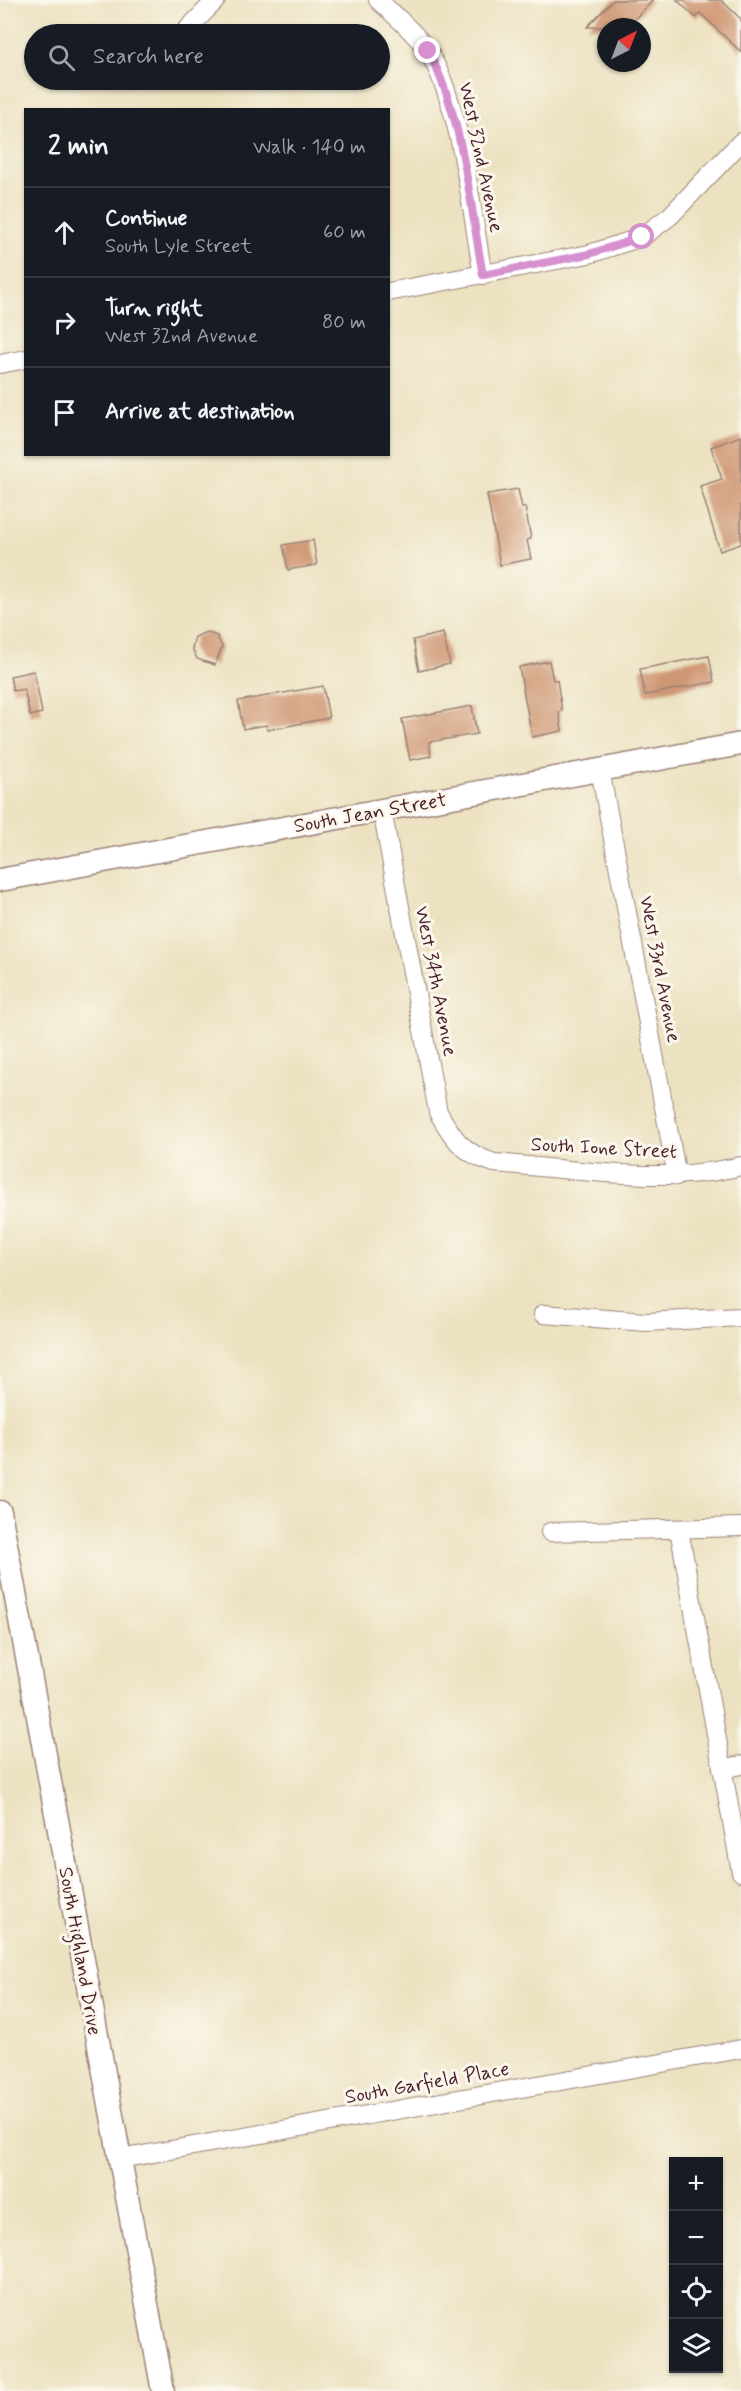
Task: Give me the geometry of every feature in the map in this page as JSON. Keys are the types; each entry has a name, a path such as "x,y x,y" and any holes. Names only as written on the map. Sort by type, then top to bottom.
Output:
{"street":[{"path":"193,24 216,0"},
{"name":"West 32nd Avenue","path":"378,0 428,51 441,76 454,116 483,275"},
{"path":"390,292 589,254 642,237 670,216 741,142"},
{"path":"0,364 24,359"},
{"name":"South Jean Street","path":"0,880 741,744"},
{"name":"West 33rd Avenue","path":"600,770 677,1176"},
{"name":"West 34th Avenue","path":"382,810 438,1113 451,1134 467,1152"},
{"name":"South Ione Street","path":"467,1152 494,1163 677,1176 715,1172 741,1166"},
{"path":"543,1314 646,1322 741,1317"},
{"name":"South Highland Drive","path":"0,1512 163,2391"},
{"path":"550,1532 741,1527"},
{"path":"679,1529 741,1872"},
{"path":"722,1769 741,1765"},
{"name":"South Garfield Place","path":"120,2159 741,2049"}],"building":[{"path":"613,0 653,0 636,18 597,18 597,27 587,27"},
{"path":"677,0 721,0 741,19 741,52 700,13 696,18"},
{"path":"741,436 741,544 720,551 700,486 722,479 711,447"},
{"path":"518,489 522,508 525,507 531,539 527,540 531,559 500,565 487,494"},
{"path":"313,540 317,565 288,570 283,545"},
{"path":"206,632 217,636 222,647 215,665 197,659 192,648 195,637"},
{"path":"443,633 450,664 419,671 413,640"},
{"path":"709,656 714,682 645,695 640,669"},
{"path":"549,661 553,680 557,680 562,711 559,712 562,731 532,737 519,667"},
{"path":"34,671 42,713 30,716 24,689 13,691 10,676"},
{"path":"323,686 329,718 267,730 266,725 243,729 238,701"},
{"path":"472,706 477,734 429,742 431,756 410,760 402,719"}],"route":[{"path":"428,51 441,76 454,116 483,275 615,248 642,237"}]}
